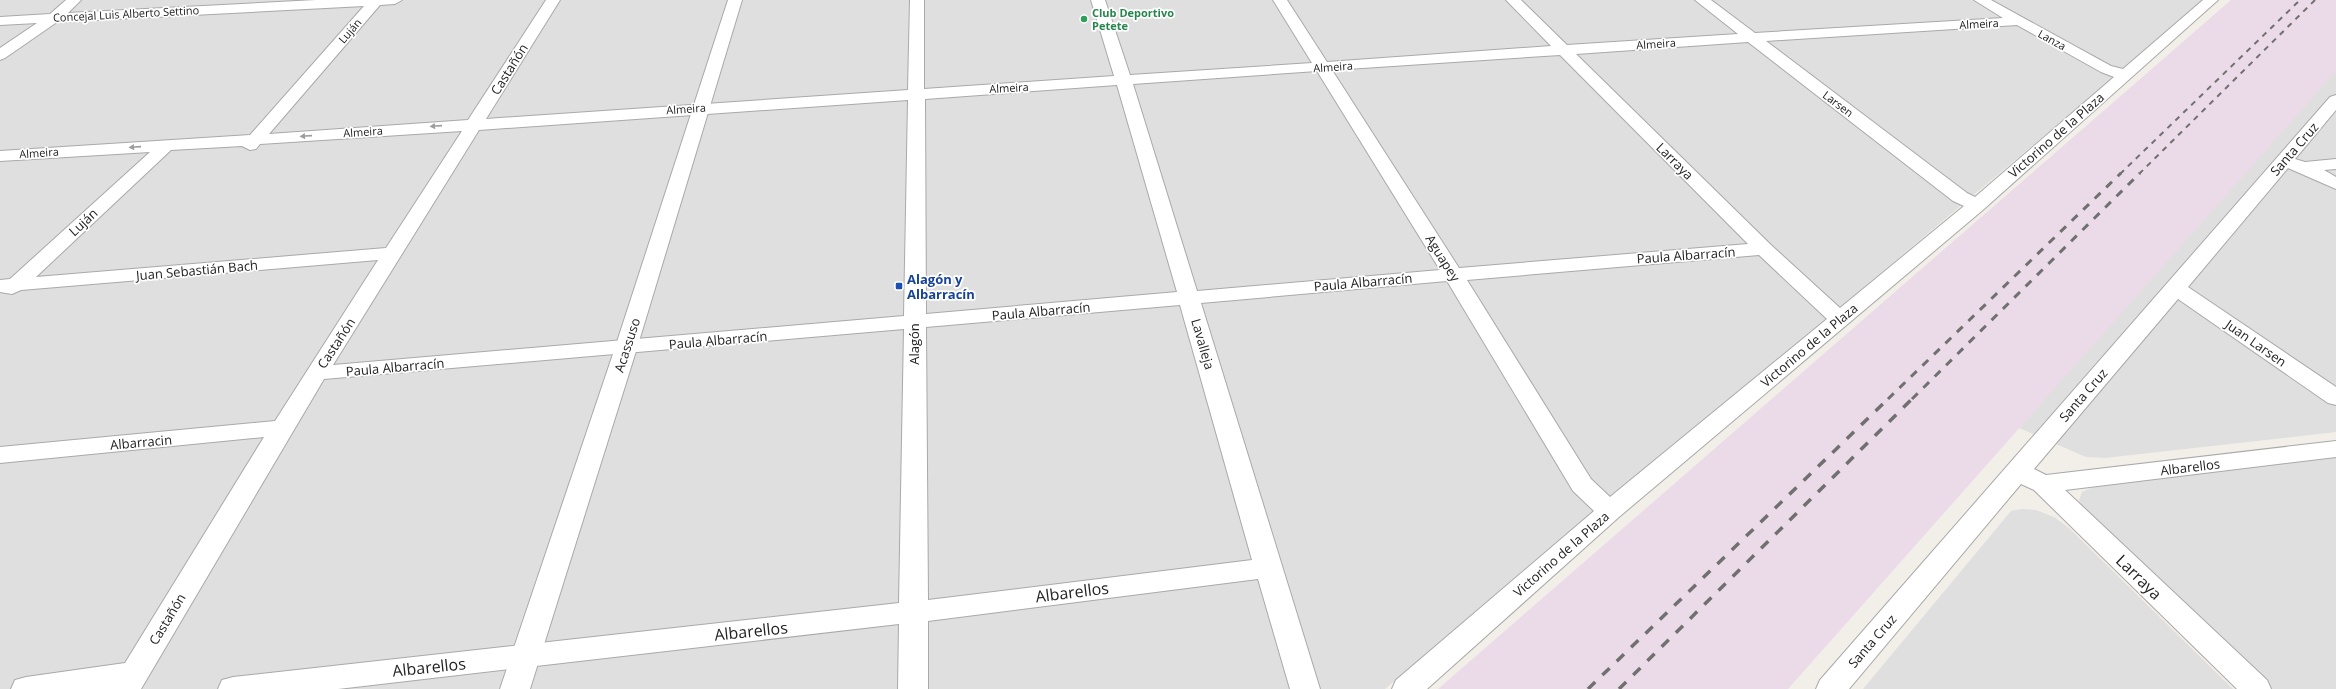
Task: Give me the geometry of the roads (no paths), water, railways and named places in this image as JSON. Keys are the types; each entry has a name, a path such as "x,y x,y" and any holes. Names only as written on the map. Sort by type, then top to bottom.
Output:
{"street":[{"path":"0,55 54,18 74,0"},
{"path":"169,12 184,0"},
{"name":"Luján","path":"243,154 377,0"},
{"name":"Concejal Luis Alberto Settino","path":"0,21 395,0"},
{"name":"Castañón","path":"129,681 282,428 553,0"},
{"name":"Acassuso","path":"515,689 703,108 735,0"},
{"name":"Alagón","path":"913,689 917,0"},
{"name":"Lavalleja","path":"1098,0 1190,298 1267,568 1305,689"},
{"name":"Aguapey","path":"1280,0 1453,274 1582,486 1610,511"},
{"name":"Larraya","path":"1513,0 1764,249 1840,319"},
{"name":"Larsen","path":"1702,0 1960,197 1977,205"},
{"name":"Lanza","path":"1981,0 2106,69 2125,75"},
{"name":"Victorino de la Plaza","path":"1407,689 1610,511 1977,205 2211,0"},
{"name":"Almeira","path":"0,169 243,154 470,130 703,108 916,93 1322,68 1751,37 2019,21"},
{"name":"Santa Cruz","path":"1830,689 2336,100"},
{"name":"Almeira","path":"0,156 255,139 470,130"},
{"name":"Luján","path":"0,300 8,286 167,145"},
{"path":"2284,161 2304,167 2336,184"},
{"path":"2304,167 2336,164"},
{"name":"Paula Albarracín","path":"317,373 626,348 1453,274 1764,249"},
{"name":"Juan Sebastián Bach","path":"8,286 394,253"},
{"name":"Juan Larsen","path":"2176,288 2336,398"},
{"name":"Albarracin","path":"0,455 282,428"},
{"name":"Albarellos","path":"2043,484 2336,449"},
{"name":"Larraya","path":"2018,472 2043,484 2256,689"},
{"name":"Albarellos","path":"234,689 913,612 1267,568"},
{"path":"26,689 129,681"}],"railway":[{"path":"2120,174 2300,0"},
{"path":"2139,174 2315,0"},
{"path":"1888,399 2121,173"},
{"path":"1912,399 2140,173"},
{"path":"1588,689 1889,398"},
{"path":"1619,689 1913,398"}],"place":[{"name":"Club Deportivo Petete","path":"1084,19"},
{"name":"Alagón y Albarracín","path":"899,286"}]}
